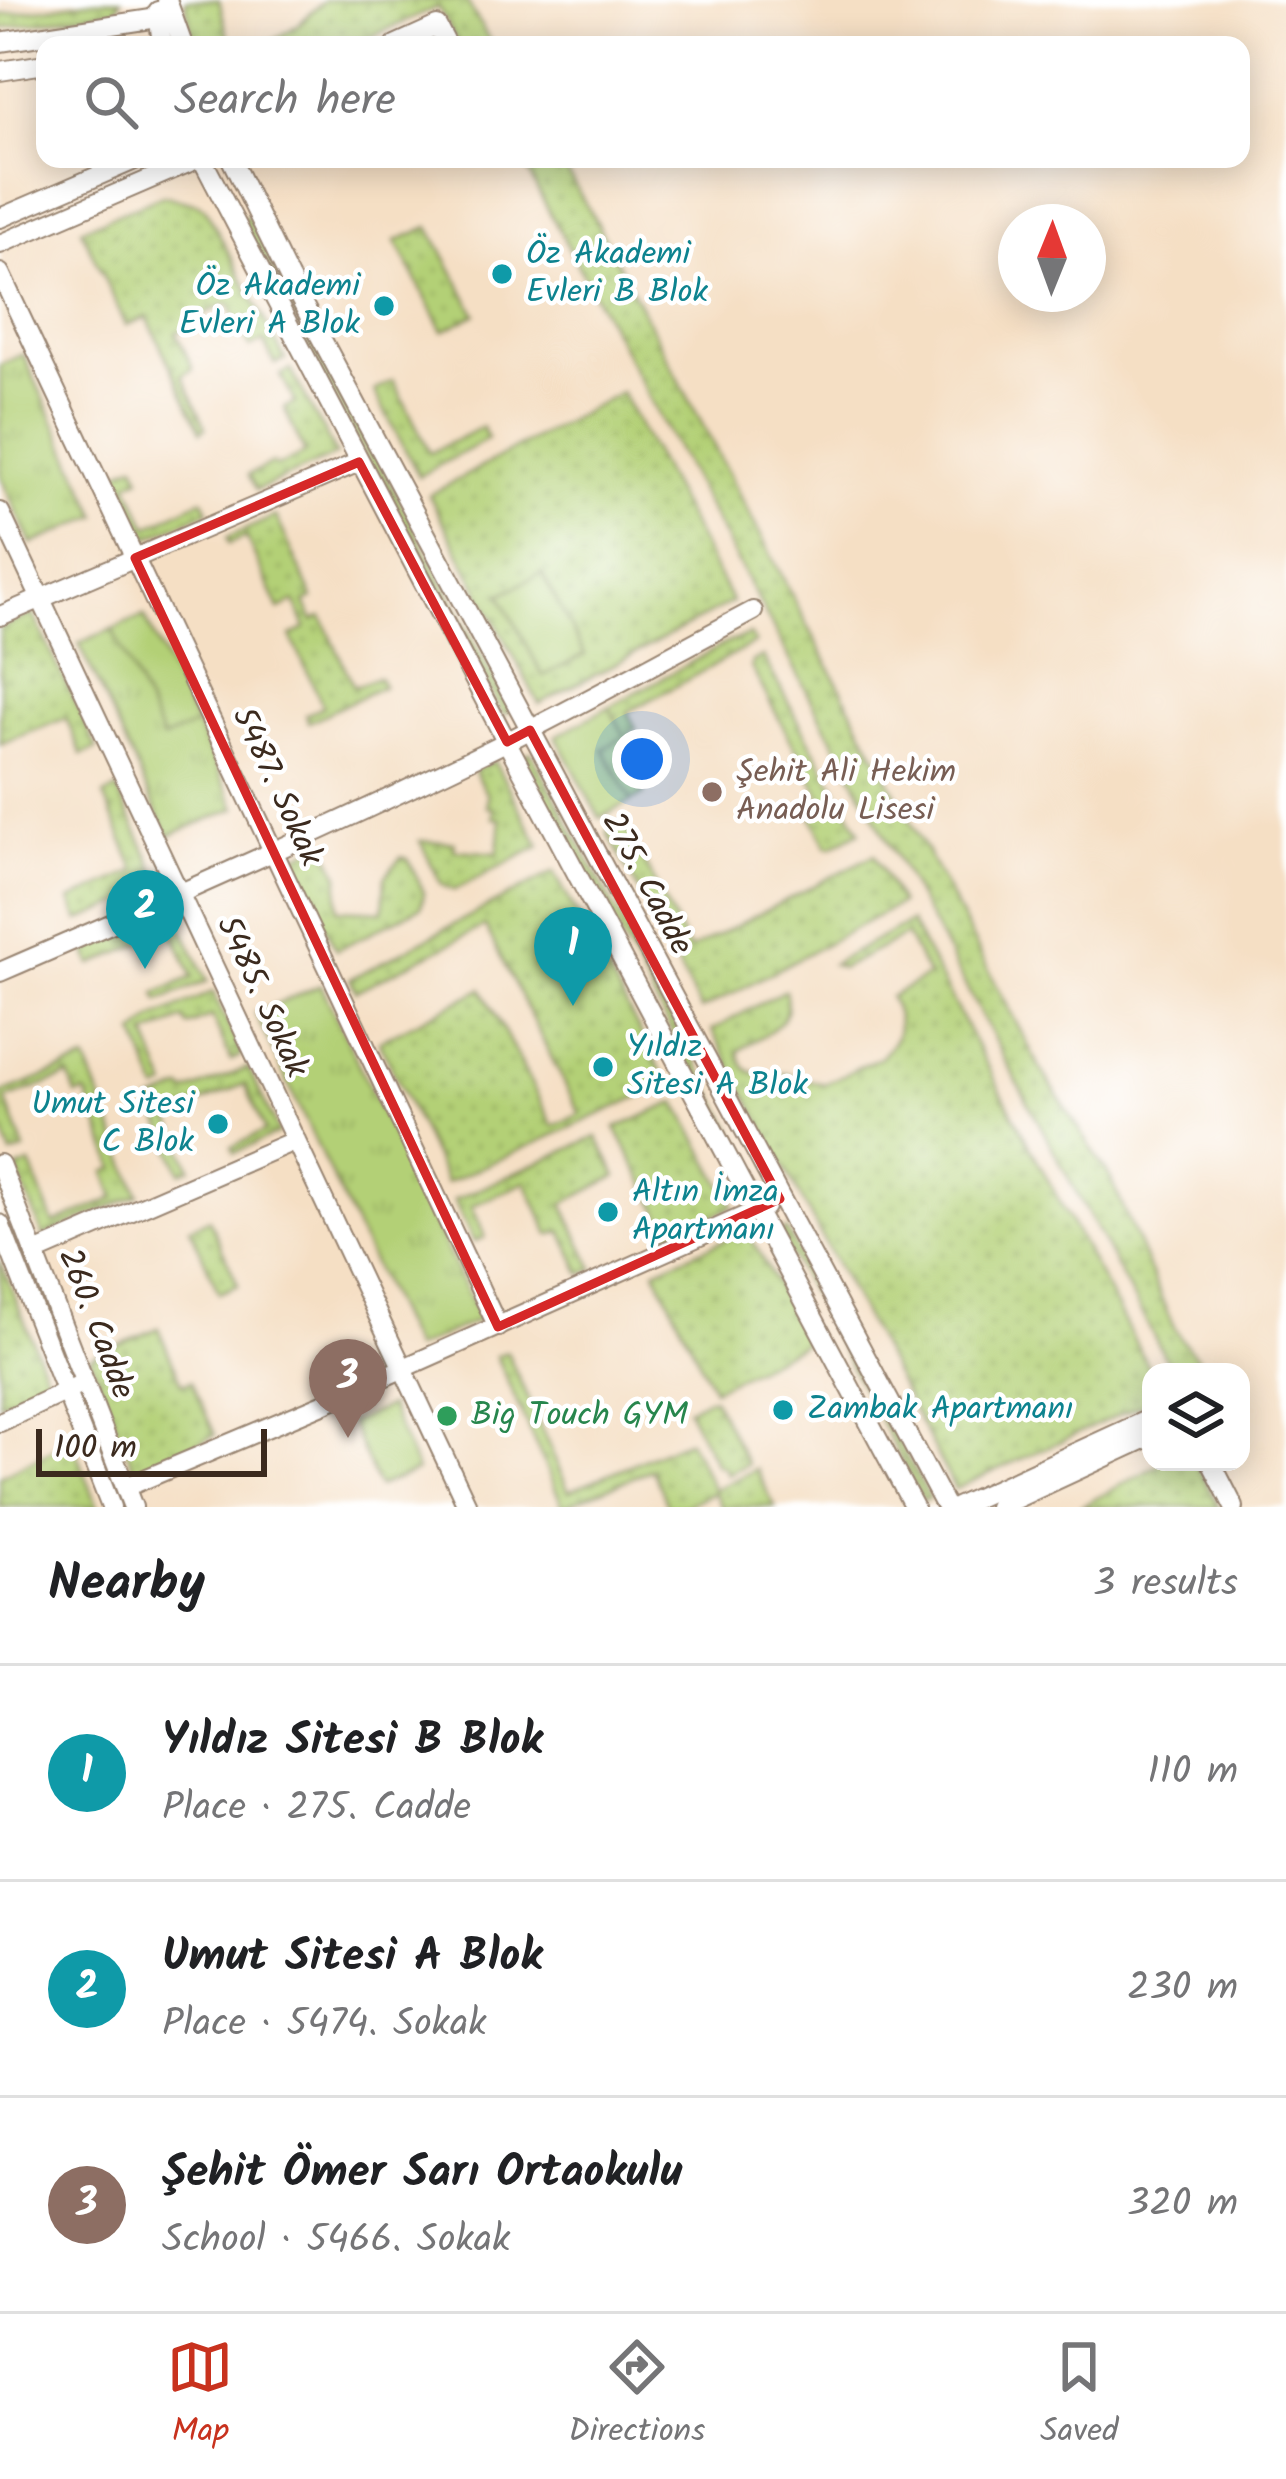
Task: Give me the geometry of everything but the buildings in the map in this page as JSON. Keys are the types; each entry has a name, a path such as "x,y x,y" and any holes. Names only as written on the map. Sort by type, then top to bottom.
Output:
{"street":[{"path":"0,42 161,6"},
{"path":"161,6 162,36"},
{"path":"161,6 178,36"},
{"path":"415,36 437,26 443,36"},
{"path":"0,71 36,65"},
{"path":"0,218 116,168"},
{"path":"0,244 178,168"},
{"name":"275. Cadde","path":"204,168 914,1507"},
{"name":"275. Cadde","path":"235,168 946,1507"},
{"name":"5487. Sokak","path":"0,272 498,1327"},
{"path":"0,616 359,462"},
{"name":"5485. Sokak","path":"0,512 468,1507"},
{"path":"0,972 274,853 507,742 753,611"},
{"path":"35,1253 296,1140"},
{"name":"260. Cadde","path":"0,1164 133,1507"},
{"path":"126,1487 403,1369 780,1199"},
{"name":"260. Cadde","path":"0,1224 111,1507"},
{"path":"0,1422 85,1382"},
{"path":"957,1507 1142,1422"},
{"path":"998,1507 1142,1440"},
{"path":"1216,1471 1234,1507"}],"highlighted area":[{"path":"359,462 507,742 530,730 780,1199 498,1327 135,558"}],"green space":[{"path":"121,0 116,9 0,29 0,15"},
{"path":"185,0 219,0 228,36 193,36"},
{"path":"324,0 466,0 487,36 454,36 438,7 372,36 280,36"},
{"path":"526,168 564,168 594,218 1039,1066 1111,1179 1181,1339 1202,1363 1168,1363"},
{"path":"163,195 205,208 285,359 275,364 263,341 250,347 228,303 176,333 193,369 182,375 206,428 201,431 147,317 126,325 81,229"},
{"path":"248,216 511,711 503,715 241,219"},
{"path":"429,227 476,314 443,331 396,241"},
{"path":"23,354 98,516 32,544 0,476 0,365"},
{"path":"291,370 336,455 256,490 248,475 305,453 284,408 295,403 281,375"},
{"path":"393,380 430,453 482,427 488,439 419,476 374,391"},
{"path":"621,392 732,602 539,704 429,495"},
{"path":"135,464 141,477 128,483 148,527 203,499 208,511 141,541 110,476"},
{"path":"276,516 313,598 305,602 313,621 322,617 354,687 378,677 383,686 309,722 306,715 323,706 291,636 306,628 295,602 279,609 246,537 229,544 227,538"},
{"path":"542,573 585,655 543,676 500,595"},
{"path":"33,614 97,749 82,755 66,718 0,744 0,628"},
{"path":"144,616 236,808 168,836 79,643"},
{"path":"144,616 196,725 163,739 112,629"},
{"path":"750,635 755,643 628,712 636,729 629,733 638,750 625,757 644,794 632,801 603,749 625,736 609,707"},
{"path":"763,657 860,831 831,847 812,817 824,810 825,803 751,667"},
{"path":"609,707 625,736 603,749 632,801 600,818 556,736"},
{"path":"531,752 765,1190 758,1193 523,755"},
{"path":"494,761 540,846 454,890 442,885 420,841 454,842 454,850 498,853 501,819 493,818 493,808 487,807 487,795 474,771"},
{"path":"117,790 163,886 79,921 71,900 136,871 104,796"},
{"path":"623,822 689,950 874,855 900,904 701,1010 607,831"},
{"path":"324,843 339,875 338,909 383,911 385,877 401,857 408,859 424,893 421,907 336,950 293,858"},
{"path":"554,872 668,1084 446,1183 379,1041 482,989 553,1126 580,1114 485,926 356,991 350,979"},
{"path":"174,911 208,981 159,1001 156,993 193,977 172,930 92,965 85,949"},
{"path":"910,922 1146,1363 1142,1363 1142,1404 955,1489 712,1030 785,990 787,1004 781,1022 738,1052 751,1072 824,1084 880,1057 898,1029 890,997 928,976 906,935 842,968 832,964"},
{"path":"321,985 480,1319 413,1349 255,1013"},
{"path":"213,992 242,1055 231,1060 212,1016 188,1026 184,1019 147,1035 167,1087 158,1091 136,1034 153,1019"},
{"path":"86,1061 139,1195 43,1236 17,1169 30,1164 54,1224 115,1198 106,1172 115,1168 86,1093 76,1095 69,1076 6,1099 25,1150 12,1155 0,1125 0,1094"},
{"path":"248,1068 279,1133 234,1153 232,1147 265,1131 245,1084 169,1116 191,1168 181,1172 152,1102"},
{"path":"677,1102 734,1206 671,1234 616,1128"},
{"path":"597,1137 617,1176 563,1204 594,1269 582,1274 562,1231 550,1235 526,1182 472,1206 485,1237 474,1242 454,1200"},
{"path":"209,1219 238,1285 219,1293 190,1227"},
{"path":"747,1230 806,1342 713,1389 655,1270"},
{"path":"786,1230 929,1498 923,1501 779,1234"},
{"path":"0,1260 48,1380 0,1403"},
{"path":"158,1328 182,1384 191,1381 215,1435 135,1471 90,1357"},
{"path":"507,1352 569,1491 688,1440 714,1490 756,1469 775,1507 722,1507 714,1492 682,1507 668,1507 652,1469 563,1506 496,1356"},
{"path":"709,1398 747,1464 727,1474 723,1466 716,1465 687,1409"},
{"path":"389,1406 417,1471 378,1487 350,1423"},
{"path":"72,1440 98,1507 0,1507 0,1476"},
{"path":"1147,1471 1200,1471 1219,1507 1080,1507"}],"place":[{"name":"Öz Akademi Evleri B Blok","path":"502,274"},
{"name":"Öz Akademi Evleri A Blok","path":"384,306"},
{"name":"Şehit Ali Hekim Anadolu Lisesi","path":"712,792"},
{"name":"Umut Sitesi A Blok","path":"145,969"},
{"name":"Yıldız Sitesi B Blok","path":"573,1006"},
{"name":"Yıldız Sitesi A Blok","path":"603,1067"},
{"name":"Umut Sitesi C Blok","path":"218,1124"},
{"name":"Altın İmza Apartmanı","path":"608,1212"},
{"name":"Zambak Apartmanı","path":"783,1410"},
{"name":"Big Touch GYM","path":"447,1416"},
{"name":"Şehit Ömer Sarı Ortaokulu","path":"348,1438"}]}
